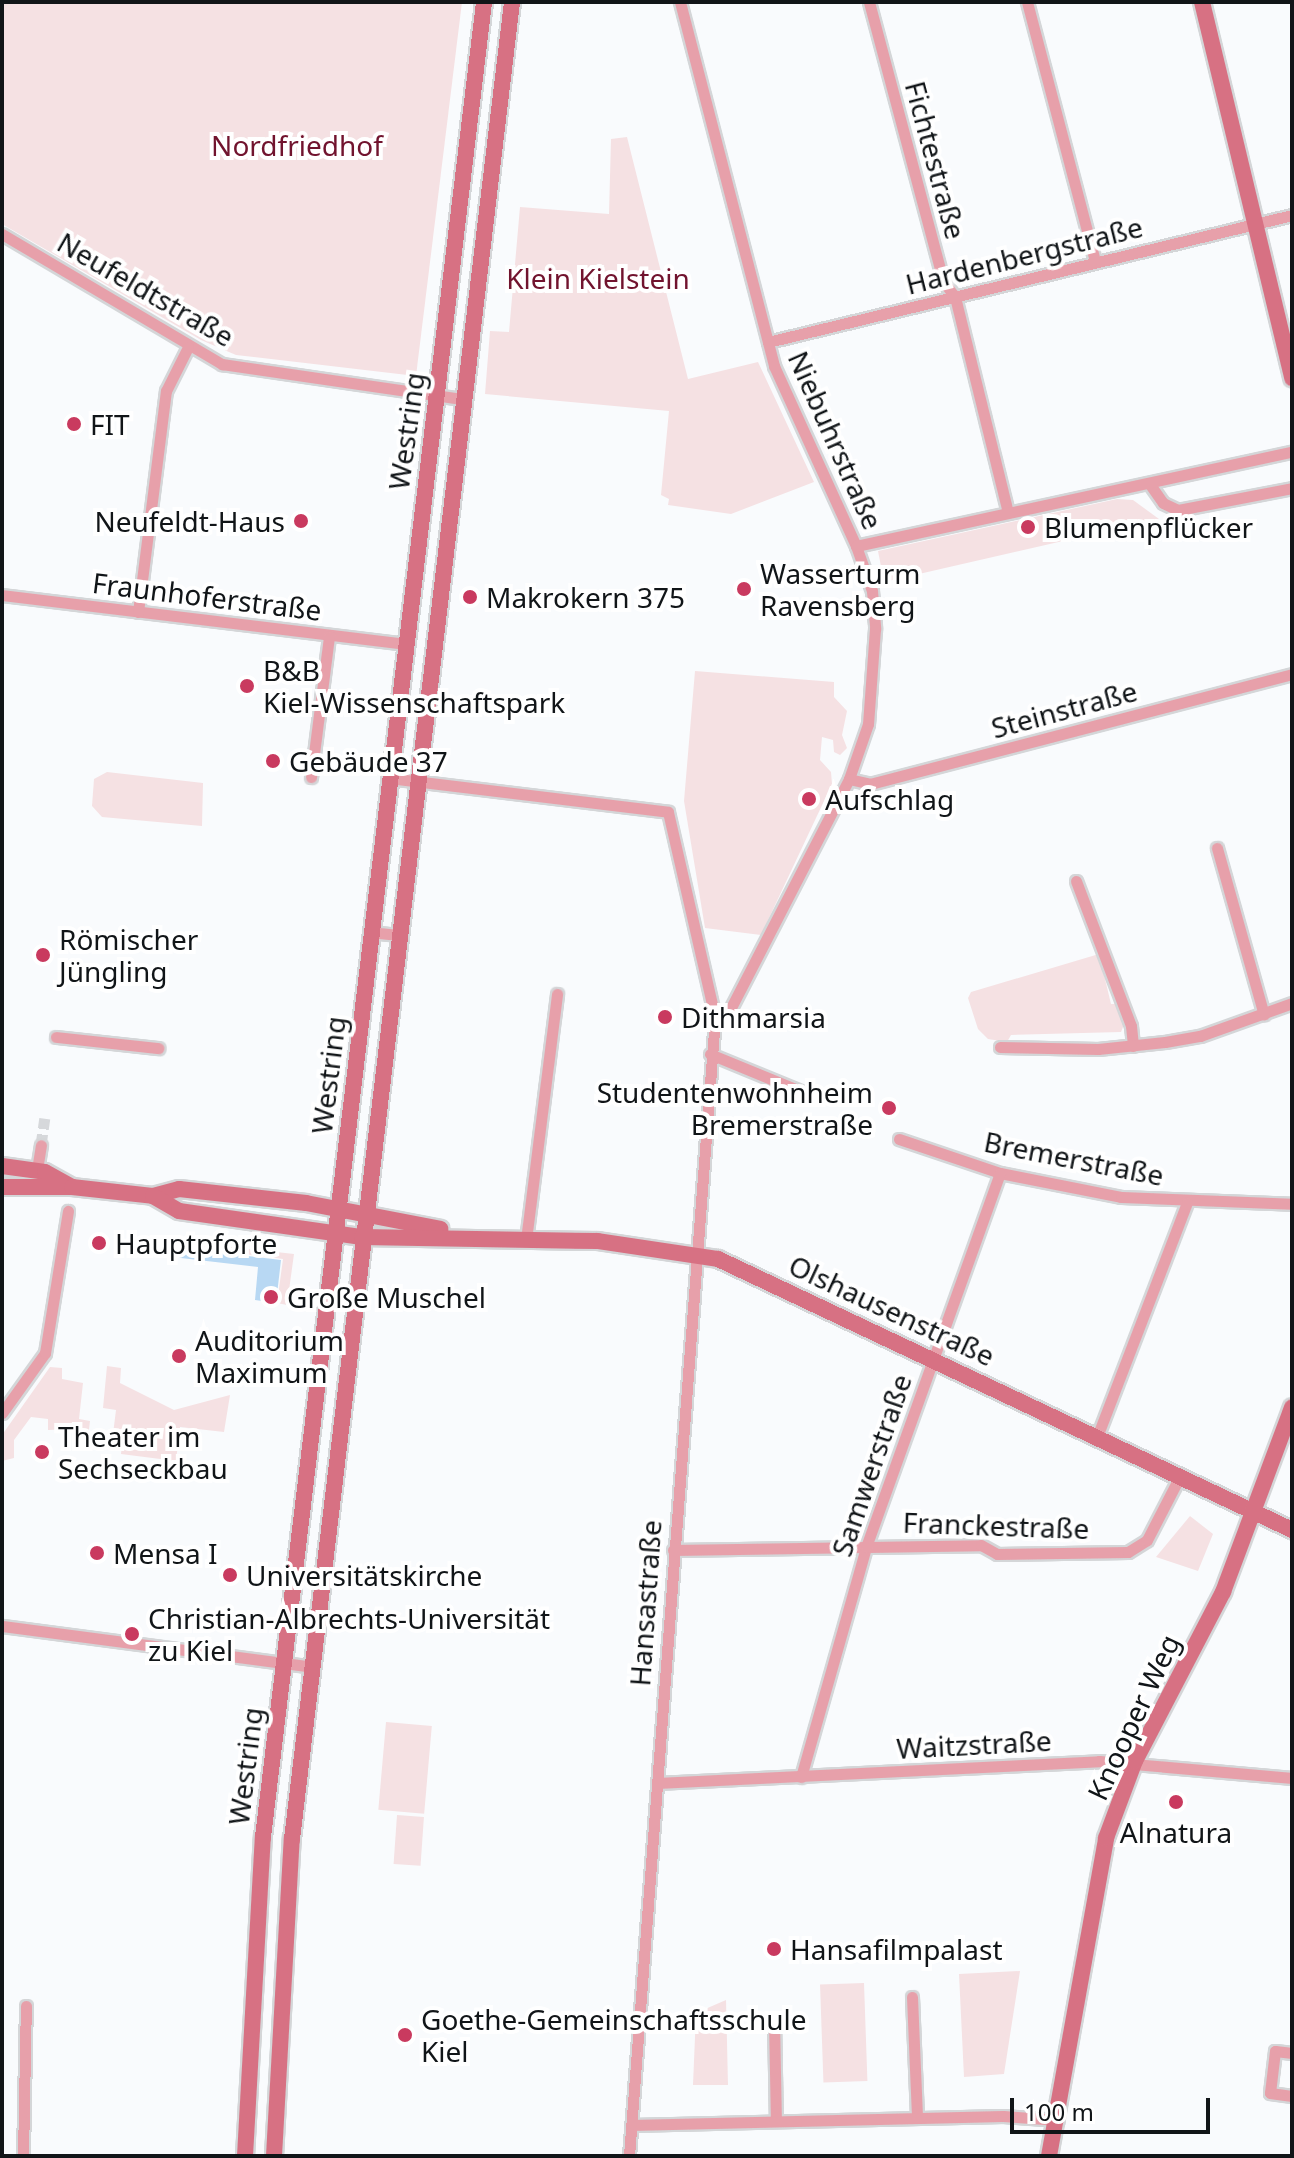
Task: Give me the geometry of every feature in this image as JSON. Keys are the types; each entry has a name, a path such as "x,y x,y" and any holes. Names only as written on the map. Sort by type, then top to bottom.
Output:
{"main road":[{"name":"Westring","path":"245,2156 263,1837 484,2"},
{"name":"Westring","path":"274,2156 292,1839 461,399 512,2"},
{"path":"1202,2 1292,378"},
{"name":"Olshausenstraße","path":"2,1166 37,1170 72,1187"},
{"name":"Olshausenstraße","path":"2,1187 72,1187 153,1196 179,1189 337,1210 485,1238"},
{"name":"Olshausenstraße","path":"153,1196 179,1211 362,1237 598,1241 696,1254 750,1271 1180,1476 1253,1516 1292,1530"},
{"name":"Knooper Weg","path":"1049,2156 1058,2120 1094,1887 1135,1761 1223,1592 1292,1407"}],"street":[{"name":"Niebuhrstraße","path":"680,2 768,342 856,546 872,591 875,678 868,724 849,779 729,1011 715,1017"},
{"name":"Fichtestraße","path":"869,2 943,281 955,297 1008,513"},
{"path":"1027,2 1095,262"},
{"name":"Hardenbergstraße","path":"768,342 1292,215"},
{"name":"Neufeldtstraße","path":"2,234 188,347 222,364 267,374 461,399"},
{"path":"138,612 166,391 188,347"},
{"path":"856,546 1292,452"},
{"path":"1149,483 1163,503 1178,510 1292,488"},
{"name":"Fraunhoferstraße","path":"2,595 405,644"},
{"path":"311,777 329,636"},
{"name":"Steinstraße","path":"849,779 870,784 1292,674"},
{"path":"389,778 668,812 715,1017 710,1054 805,1093"},
{"path":"1217,848 1264,1015"},
{"path":"1076,881 1131,1026 1133,1046"},
{"path":"370,932 398,935"},
{"path":"526,1240 557,994"},
{"path":"1000,1047 1133,1046 1200,1036 1292,1003"},
{"path":"56,1037 158,1048"},
{"name":"Hansastraße","path":"629,2156 710,1054"},
{"name":"Bremerstraße","path":"899,1139 1000,1173 1121,1197 1187,1203 1292,1204"},
{"path":"37,1170 41,1145"},
{"name":"Samwerstraße","path":"801,1777 866,1547 1000,1173"},
{"path":"2,1413 45,1353 59,1250 72,1187"},
{"path":"1097,1437 1187,1203"},
{"name":"Franckestraße","path":"673,1550 981,1545 997,1554 1128,1552 1147,1540 1180,1476"},
{"path":"2,1626 312,1667"},
{"name":"Waitzstraße","path":"657,1783 1135,1761 1292,1778"},
{"path":"912,1997 917,2118"},
{"path":"23,2156 26,2006"},
{"path":"774,2020 776,2121"},
{"path":"1292,2053 1275,2051 1270,2093 1292,2096"},
{"path":"631,2125 917,2118 1058,2120"}],"green space":[{"name":"Nordfriedhof","path":"2,2 462,2 416,376 236,355 201,340 2,224"},
{"name":"Klein Kielstein","path":"627,137 688,379 758,362 814,482 731,514 668,505 669,499 661,495 669,411 485,394 490,331 509,332 520,207 609,214 611,139"},
{"path":"1117,499 1133,500 1159,519 884,582 878,551"},
{"path":"695,671 834,682 834,697 847,711 842,735 847,748 840,755 834,752 833,740 822,737 820,760 831,772 832,784 761,935 705,928 684,801"},
{"path":"107,772 203,783 202,826 102,817 92,806 94,779"},
{"path":"1099,954 1111,1004 1118,1004 1125,1022 1121,1032 1011,1035 1007,1042 988,1039 978,1029 968,998 971,992"},
{"path":"130,1236 294,1254 287,1305 277,1303 283,1259 140,1241 137,1255 127,1255"},
{"path":"107,1366 121,1368 120,1383 174,1410 230,1395 224,1432 180,1427 176,1461 121,1454 122,1444 112,1442 116,1410 103,1408"},
{"path":"50,1367 62,1368 62,1379 83,1383 79,1419 90,1421 88,1438 71,1429 48,1430 48,1419 31,1417 14,1440 14,1458 2,1461 2,1435"},
{"path":"1190,1516 1213,1534 1198,1571 1156,1557"},
{"path":"386,1722 432,1726 424,1814 378,1810"},
{"path":"397,1815 424,1817 421,1866 394,1864"},
{"path":"1020,1971 1004,2074 964,2077 959,1974"},
{"path":"864,1983 867,2081 823,2082 820,1985"},
{"path":"726,2000 728,2085 693,2085 696,2013"}],"water":[{"path":"139,1243 281,1260 276,1303 255,1300 258,1267 138,1253"}],"tunnel":[{"path":"41,1145 45,1118"}],"place":[{"name":"FIT","path":"74,424"},
{"name":"Neufeldt-Haus","path":"301,521"},
{"name":"Blumenpflücker","path":"1028,527"},
{"name":"Wasserturm Ravensberg","path":"744,589"},
{"name":"Makrokern 375","path":"470,597"},
{"name":"B&B Kiel-Wissenschaftspark","path":"247,686"},
{"name":"Gebäude 37","path":"273,761"},
{"name":"Aufschlag","path":"809,799"},
{"name":"Römischer Jüngling","path":"43,955"},
{"name":"Dithmarsia","path":"665,1017"},
{"name":"Studentenwohnheim Bremerstraße","path":"889,1108"},
{"name":"Hauptpforte","path":"99,1243"},
{"name":"Große Muschel","path":"271,1297"},
{"name":"Auditorium Maximum","path":"179,1356"},
{"name":"Theater im Sechseckbau","path":"42,1452"},
{"name":"Mensa I","path":"97,1553"},
{"name":"Universitätskirche","path":"230,1575"},
{"name":"Christian-Albrechts-Universität zu Kiel","path":"132,1634"},
{"name":"Alnatura","path":"1176,1802"},
{"name":"Hansafilmpalast","path":"774,1949"},
{"name":"Goethe-Gemeinschaftsschule Kiel","path":"405,2035"}]}
